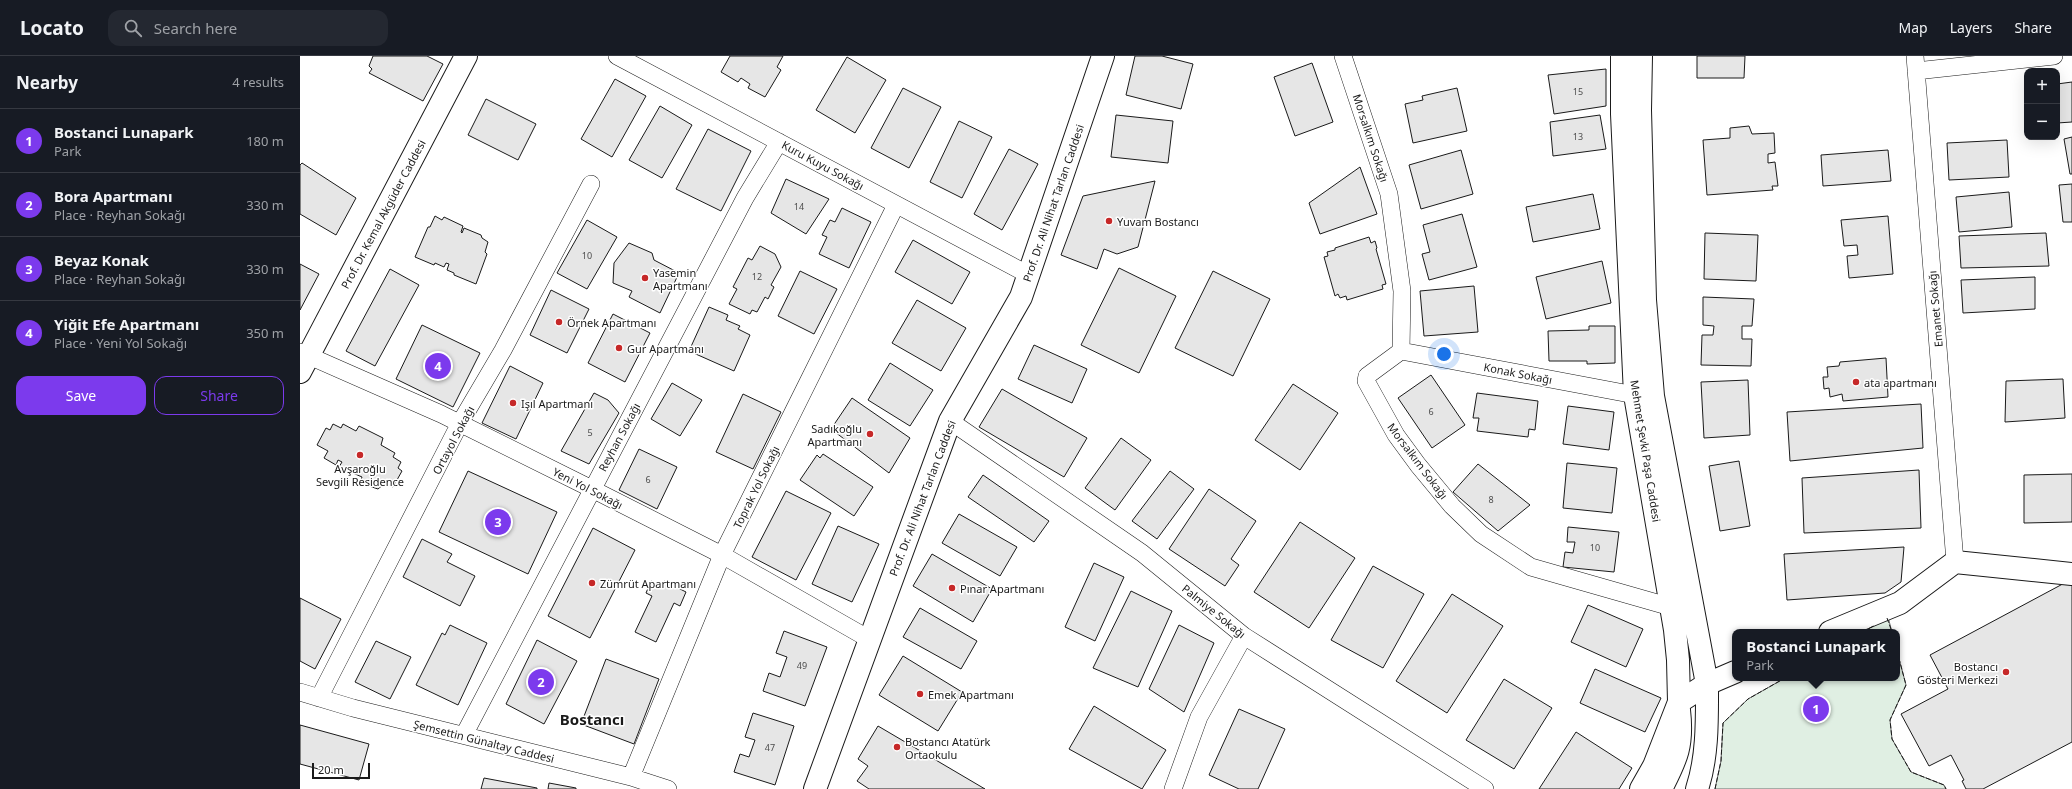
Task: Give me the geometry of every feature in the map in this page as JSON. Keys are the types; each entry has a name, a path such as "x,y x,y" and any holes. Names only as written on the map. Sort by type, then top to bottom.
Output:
{"main road":[{"name":"Prof. Dr. Kemal Akgüder Caddesi","path":"303,360 466,56"},
{"name":"Prof. Dr. Ali Nihat Tarlan Caddesi","path":"815,789 950,421 1021,297 1103,56"},
{"name":"Mehmet Şevki Paşa Caddesi","path":"1622,56 1622,121 1635,396 1671,607 1678,660 1679,702 1654,766 1641,789"},
{"name":"Mehmet Şevki Paşa Caddesi","path":"1641,56 1640,110 1645,300 1653,396 1707,684 1707,728 1701,778 1697,789"},
{"path":"1837,629 1900,603 1955,562 2072,574"},
{"path":"1661,789 1678,753 1682,734 1679,702 1707,684 1732,673"}],"street":[{"name":"Kuru Kuyu Sokağı","path":"617,56 1029,275"},
{"name":"Morsalkım Sokağı","path":"1343,56 1390,194 1402,291 1401,352 1367,376 1366,381 1396,435 1452,506 1461,515 1481,534 1530,567 1671,607"},
{"path":"1915,63 2054,56"},
{"name":"Emanet Sokağı","path":"1915,63 1955,562"},
{"name":"Reyhan Sokağı","path":"464,735 745,198 779,142"},
{"name":"Ortayol Sokağı","path":"319,698 460,423 503,350 591,184"},
{"name":"Toprak Yol Sokağı","path":"631,777 722,555 896,204"},
{"name":"Konak Sokağı","path":"1401,352 1635,396"},
{"name":"Yeni Yol Sokağı","path":"303,360 460,423 722,555 869,639"},
{"name":"Palmiye Sokağı","path":"950,421 1142,553 1244,636 1485,789"},
{"path":"1173,789 1199,717 1244,636"},
{"name":"Şemsettin Günaltay Caddesi","path":"300,692 353,708 631,777 668,789"}],"green space":[{"path":"1888,617 1891,629 1868,629"},
{"path":"1900,662 1906,685 1890,720 1892,739 1911,772 1944,785 1946,789 1715,789 1721,761 1723,723 1748,699 1780,681 1900,681"}],"building":[{"path":"373,56 427,56 443,64 423,101 369,73 372,69 369,66"},
{"path":"730,56 783,56 777,67 781,70 765,97 748,88 750,84 741,78 738,82 721,72"},
{"path":"1135,56 1162,56 1193,64 1181,109 1126,95"},
{"path":"1697,56 1745,56 1744,78 1697,78"},
{"path":"847,57 886,80 855,133 816,110"},
{"path":"1312,63 1333,122 1295,136 1274,77"},
{"path":"1606,69 1606,106 1554,114 1548,75"},
{"path":"615,79 646,96 612,157 581,139"},
{"path":"2072,82 2072,122 2060,123 2060,84"},
{"path":"903,88 941,107 909,168 871,148"},
{"path":"1457,88 1467,131 1413,143 1405,104 1423,100 1422,96"},
{"path":"486,99 536,124 518,160 468,135"},
{"path":"660,106 692,125 662,178 629,160"},
{"path":"1116,115 1173,121 1168,163 1111,157"},
{"path":"1600,115 1606,149 1553,156 1550,122"},
{"path":"959,121 992,137 962,198 930,182"},
{"path":"1749,126 1752,134 1774,133 1775,153 1768,154 1768,163 1775,162 1778,186 1772,186 1773,190 1707,195 1703,140 1730,138 1730,128"},
{"path":"708,129 751,151 721,211 676,189"},
{"path":"2072,137 2072,174 2070,174 2064,139"},
{"path":"2007,140 2009,177 1949,180 1947,143"},
{"path":"1009,149 1038,164 1002,230 974,214"},
{"path":"1461,150 1473,194 1421,209 1409,165"},
{"path":"1888,150 1891,181 1823,186 1821,155"},
{"path":"302,163 356,198 336,235 300,214 300,165"},
{"path":"1360,167 1377,214 1320,234 1309,203"},
{"path":"786,179 829,199 806,234 771,213"},
{"name":"Yuvam Bostancı","path":"1155,181 1138,247 1117,254 1104,249 1097,269 1061,255 1083,196"},
{"path":"2072,184 2072,222 2063,222 2059,185"},
{"path":"2009,192 2012,227 1959,232 1956,197"},
{"path":"1593,194 1600,229 1533,242 1526,207"},
{"path":"842,208 871,222 849,268 819,254 827,237 822,235 830,220 835,222"},
{"path":"1462,214 1477,267 1429,280 1422,254 1430,252 1423,225"},
{"path":"435,216 442,220 444,217 463,226 462,233 464,228 481,235 482,238 488,242 485,252 487,254 476,284 454,275 454,273 447,270 449,264 446,263 444,267 435,263 434,265 415,257 428,227 430,227"},
{"path":"1888,216 1893,274 1849,278 1847,256 1858,255 1857,245 1844,246 1841,220"},
{"path":"587,220 617,237 587,289 557,273"},
{"path":"1705,233 1758,235 1756,281 1704,279"},
{"path":"2046,233 2049,266 1961,268 1959,236"},
{"path":"1369,237 1371,243 1375,241 1386,284 1382,285 1383,289 1347,300 1346,296 1340,298 1338,294 1335,296 1324,257 1328,256 1327,252 1335,250 1335,248"},
{"path":"913,240 970,272 952,304 895,272"},
{"name":"Yasemin Apartmanı","path":"629,243 652,253 654,260 679,273 660,313 629,297 632,291 613,283 614,263"},
{"path":"760,246 775,254 781,267 771,285 774,287 768,299 765,297 757,312 752,310 750,314 729,304 737,289 733,287 748,258 752,260"},
{"path":"1602,261 1611,303 1546,319 1536,277"},
{"path":"300,264 319,274 300,310"},
{"path":"1119,268 1176,296 1139,373 1081,345"},
{"path":"390,269 419,285 375,366 346,351"},
{"path":"800,271 837,289 814,334 778,316"},
{"path":"1213,271 1270,299 1233,376 1175,348"},
{"path":"2035,277 2035,309 1963,313 1961,280"},
{"path":"1474,286 1478,332 1424,336 1420,291"},
{"name":"Örnek Apartmanı","path":"551,290 589,309 567,353 530,335"},
{"path":"1703,297 1754,299 1752,326 1742,326 1742,339 1752,339 1751,366 1701,365 1702,335 1713,335 1714,326 1703,325"},
{"path":"917,300 966,328 941,371 892,343"},
{"path":"709,307 728,315 726,320 740,326 738,329 750,335 734,371 689,351"},
{"name":"Gur Apartmanı","path":"613,314 650,333 625,382 588,363"},
{"path":"422,325 480,353 453,407 396,379"},
{"path":"1589,326 1615,326 1615,363 1587,364 1587,361 1549,361 1548,331 1589,330"},
{"path":"1034,345 1087,369 1072,403 1018,379"},
{"name":"ata apartmanı","path":"1886,358 1888,397 1843,401 1842,394 1830,397 1829,388 1824,389 1823,377 1828,377 1827,367 1839,366 1840,362"},
{"path":"890,363 933,390 910,426 868,400"},
{"name":"Işıl Apartmanı","path":"510,366 543,383 516,439 482,423"},
{"path":"1431,375 1465,425 1432,448 1398,398"},
{"path":"2063,379 2065,418 2005,422 2006,381"},
{"path":"1748,380 1750,435 1704,438 1701,382"},
{"path":"672,383 702,400 680,436 651,419"},
{"path":"1293,384 1338,413 1300,470 1255,440"},
{"path":"1002,389 1087,438 1064,477 979,427"},
{"path":"594,393 608,400 619,413 589,464 561,451"},
{"path":"1477,393 1538,401 1535,430 1529,429 1528,437 1477,431 1479,418 1473,418"},
{"path":"743,394 781,412 753,469 716,452"},
{"name":"Sadıkoğlu Apartmanı","path":"852,398 910,438 889,473 831,429"},
{"path":"1921,404 1923,448 1790,461 1787,412"},
{"path":"1568,406 1614,412 1609,450 1563,444"},
{"name":"Avşaroğlu Sevgili Residence","path":"333,424 341,428 343,424 356,431 359,426 383,438 381,445 395,453 393,457 401,462 398,468 402,471 393,487 385,483 378,489 360,483 362,477 339,467 342,462 338,460 336,465 324,458 328,451 317,445 326,428 330,430"},
{"path":"1121,438 1151,460 1115,510 1085,488"},
{"path":"639,449 677,467 657,509 619,490"},
{"path":"823,454 873,487 854,516 800,480 817,455 820,458"},
{"path":"1739,461 1750,526 1720,531 1709,466"},
{"path":"1567,463 1617,468 1612,513 1563,508"},
{"path":"1478,464 1530,505 1498,531 1453,492"},
{"path":"1919,470 1921,528 1804,533 1802,478"},
{"path":"468,471 557,512 528,574 439,532"},
{"path":"1170,471 1194,489 1157,539 1132,521"},
{"path":"2072,474 2072,522 2024,523 2024,475"},
{"path":"983,475 1049,521 1034,542 968,497"},
{"path":"1209,489 1256,521 1231,559 1239,565 1225,586 1169,549"},
{"path":"786,491 831,513 796,580 752,557"},
{"path":"959,514 1017,547 1000,576 942,543"},
{"path":"1300,522 1355,558 1309,628 1254,592"},
{"path":"838,526 879,544 852,602 812,584"},
{"path":"1568,527 1619,532 1614,572 1563,567 1565,552 1573,553 1575,542 1567,542"},
{"name":"Zümrüt Apartmanı","path":"593,528 635,550 590,638 548,616"},
{"path":"422,539 452,554 447,562 475,576 460,606 403,577"},
{"path":"1904,547 1901,582 1885,593 1787,600 1784,554"},
{"name":"Pınar Apartmanı","path":"932,554 992,589 973,622 913,586"},
{"path":"1094,563 1124,577 1095,641 1065,627"},
{"path":"1373,566 1424,594 1383,668 1331,640"},
{"name":"Bostancı Gösteri Merkezi","path":"2072,579 2072,742 1983,789 1966,789 1962,781 1964,780 1951,755 1929,766 1901,714 1948,689 1930,655"},
{"path":"651,581 661,586 664,581 686,592 680,606 674,603 656,642 635,632 652,596 646,593"},
{"path":"1131,591 1172,611 1138,687 1093,668"},
{"path":"1452,594 1503,626 1447,713 1396,681"},
{"path":"300,598 341,619 315,669 300,661"},
{"path":"1588,605 1643,629 1626,667 1571,642"},
{"path":"920,608 977,641 961,669 903,637"},
{"path":"450,625 487,643 458,705 416,685 442,633 445,635"},
{"path":"1179,625 1214,643 1184,712 1149,689"},
{"path":"784,631 827,647 805,706 763,691 769,673 780,677 787,657 776,653"},
{"path":"537,640 577,661 544,724 506,704"},
{"path":"376,641 411,657 390,699 355,682"},
{"name":"Emek Apartmanı","path":"903,656 962,692 938,731 879,695"},
{"path":"606,659 659,679 634,744 581,724"},
{"path":"1595,669 1661,698 1645,732 1580,703"},
{"path":"1504,679 1552,708 1514,769 1466,740"},
{"path":"1094,706 1166,750 1142,789 1069,749"},
{"path":"1239,709 1285,729 1258,789 1239,789 1209,775"},
{"path":"753,713 794,726 775,785 734,772 740,754 749,757 755,740 745,737"},
{"path":"300,725 369,744 359,780 300,764"},
{"path":"878,726 985,789 869,789 857,781 868,766 858,759"},
{"path":"1576,732 1632,768 1619,789 1539,789"},
{"path":"484,778 537,788 537,789 481,789"},
{"path":"549,783 576,788 576,789 548,789"}],"fence":[{"path":"1887,618 1891,629"},
{"path":"1868,629 1875,625"},
{"path":"1900,662 1906,685 1890,720 1892,739 1911,772 1944,785 1946,789"},
{"path":"1715,789 1721,761 1723,723 1748,699 1780,681"}],"place":[{"name":"Yuvam Bostancı","path":"1109,221"},
{"name":"Yasemin Apartmanı","path":"645,278"},
{"name":"Örnek Apartmanı","path":"559,322"},
{"name":"Gur Apartmanı","path":"619,348"},
{"name":"Yiğit Efe Apartmanı","path":"438,366"},
{"name":"ata apartmanı","path":"1856,382"},
{"name":"Işıl Apartmanı","path":"513,403"},
{"name":"Sadıkoğlu Apartmanı","path":"870,434"},
{"name":"Avşaroğlu Sevgili Residence","path":"360,455"},
{"name":"Beyaz Konak","path":"498,522"},
{"name":"Zümrüt Apartmanı","path":"592,583"},
{"name":"Pınar Apartmanı","path":"952,588"},
{"name":"Bostancı Gösteri Merkezi","path":"2006,672"},
{"name":"Bora Apartmanı","path":"541,682"},
{"name":"Emek Apartmanı","path":"920,694"},
{"name":"Bostanci Lunapark","path":"1816,709"},
{"name":"Bostancı Atatürk Ortaokulu","path":"897,747"}],"district":[{"name":"Bostancı","path":"592,719"}]}
